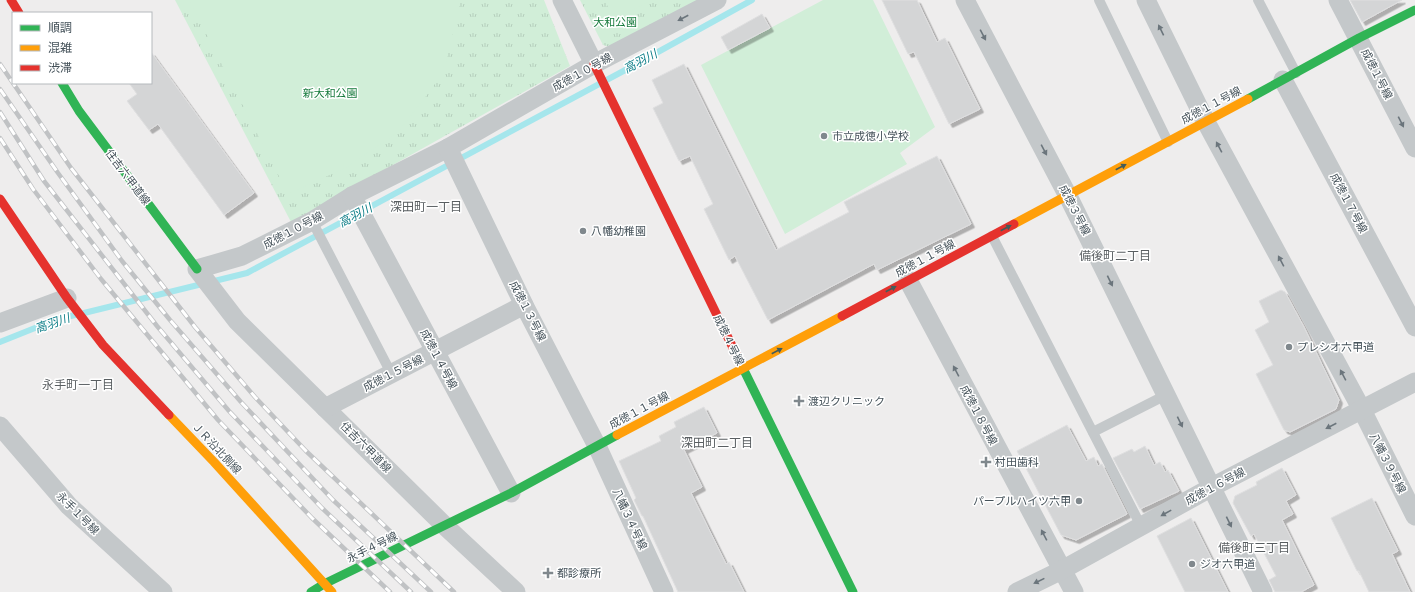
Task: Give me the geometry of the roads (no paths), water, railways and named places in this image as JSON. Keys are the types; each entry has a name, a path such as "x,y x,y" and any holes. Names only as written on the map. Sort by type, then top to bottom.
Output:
{"street":[{"path":"11,0 18,12"},
{"path":"562,0 596,69"},
{"name":"成徳１０号線","path":"197,269 242,256 313,224 354,200 596,69 718,0"},
{"name":"成徳３号線","path":"965,0 1068,196 1263,592"},
{"name":"八幡３９号線","path":"1146,0 1206,122 1362,410 1415,516"},
{"name":"成徳１号線","path":"1338,0 1415,148"},
{"name":"成徳１１号線","path":"445,526 511,493 1206,122 1359,38 1415,10"},
{"name":"成徳４号線","path":"596,69 742,369 853,592"},
{"name":"成徳１７号線","path":"1290,76 1415,327"},
{"name":"住吉六甲道線","path":"63,84 79,111 237,320 445,526 516,592"},
{"name":"成徳１３号線","path":"448,149 524,305 597,446"},
{"path":"0,199 67,298 0,323"},
{"name":"成徳１４号線","path":"354,200 511,493"},
{"name":"成徳１８号線","path":"908,280 1074,592"},
{"name":"ＪＲ沿北側線","path":"67,298 103,345 214,462 332,592"},
{"name":"成徳１５号線","path":"325,408 524,305"},
{"name":"成徳１６号線","path":"1017,592 1062,570 1212,487 1415,382"},
{"name":"永手１号線","path":"0,426 69,506 163,592"},
{"name":"八幡３４号線","path":"597,446 664,592"},
{"name":"永手４号線","path":"311,592 324,584 445,526"}],"lane":[{"path":"1099,0 1168,142"},
{"path":"1258,0 1290,76"},
{"path":"313,224 391,374"},
{"path":"992,236 1141,526"},
{"path":"1093,432 1166,395"}],"waterway":[{"name":"高羽川","path":"84,313 247,273 629,68 752,0"},
{"name":"高羽川","path":"0,342 55,320 75,315"}],"railway":[{"path":"0,64 12,82"},
{"path":"14,84 71,168 195,327 255,397 306,451 454,592"},
{"path":"0,89 58,173 122,261 170,320 241,402 333,500 431,592"},
{"path":"0,112 44,181 157,326 229,411 322,508 411,592"},
{"path":"0,138 33,189 101,279 218,420 312,518 390,592"}],"place":[{"name":"市立成徳小学校","path":"824,136"},
{"name":"八幡幼稚園","path":"583,231"},
{"name":"プレシオ六甲道","path":"1289,347"},
{"name":"渡辺クリニック","path":"799,401"},
{"name":"村田歯科","path":"986,462"},
{"name":"パープルハイツ六甲","path":"1079,501"},
{"name":"ジオ六甲道","path":"1192,564"},
{"name":"都診療所","path":"548,573"}],"district":[{"name":"深田町一丁目","path":"426,206"},
{"name":"備後町二丁目","path":"1115,255"},
{"name":"永手町一丁目","path":"78,384"},
{"name":"深田町二丁目","path":"717,442"},
{"name":"備後町三丁目","path":"1254,547"}],"park label":[{"name":"大和公園","path":"615,22"},
{"name":"新大和公園","path":"330,93"}]}
